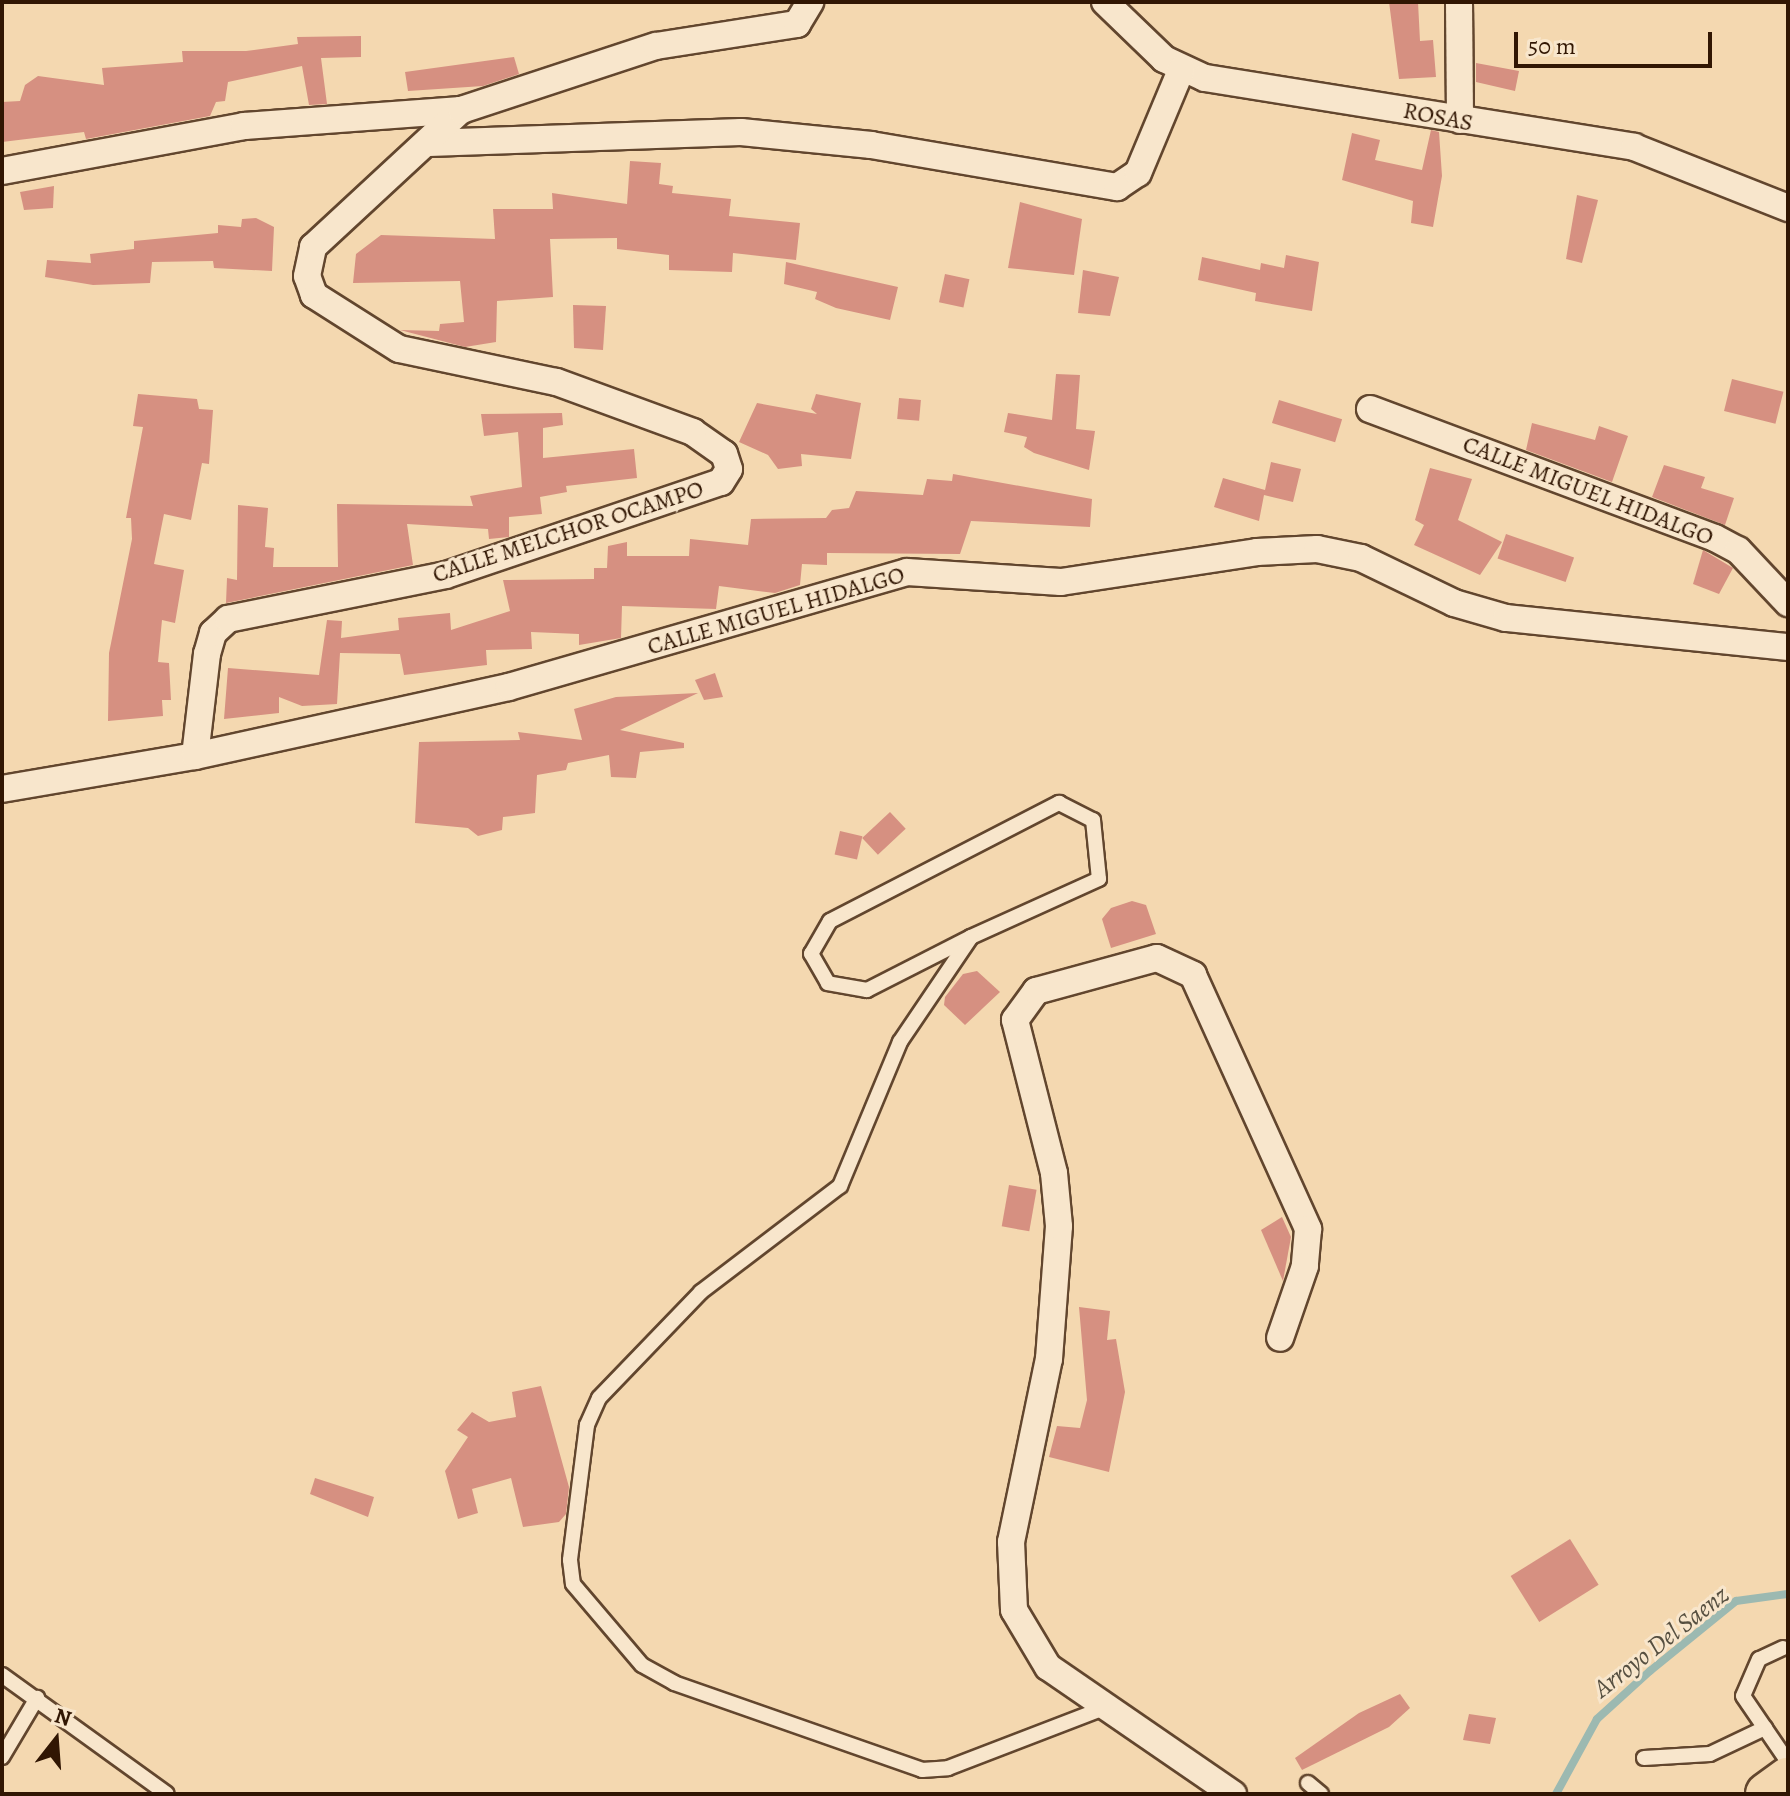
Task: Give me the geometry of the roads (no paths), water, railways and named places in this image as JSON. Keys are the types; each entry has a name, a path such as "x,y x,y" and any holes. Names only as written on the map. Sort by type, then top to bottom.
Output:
{"main road":[{"path":"1767,1794 1788,1779"}],"street":[{"name":"CALLE MELCHOR OCAMPO","path":"195,756 207,654 213,633 228,619 446,575 721,482 729,469 724,454 693,432 632,406 556,382 399,349 314,295 307,276 313,247 429,143 461,110 656,46 797,24 810,2"},
{"path":"429,143 741,132 871,145 1117,187 1138,173 1181,70 1105,2"},
{"path":"1459,2 1460,120"},
{"name":"ROSAS","path":"1181,70 1460,120 1634,147 1788,208"},
{"path":"2,171 244,126 461,110"},
{"name":"CALLE MIGUEL HIDALGO","path":"1370,409 1715,538 1738,550 1788,603"},
{"name":"CALLE MIGUEL HIDALGO","path":"2,789 195,756 509,687 907,572 1061,582 1257,552 1317,549 1361,558 1454,603 1506,618 1788,647"},
{"path":"1228,1792 1048,1667 1014,1610 1011,1542 1049,1359 1059,1226 1054,1173 1015,1020 1036,991 1157,958 1193,975 1308,1229 1305,1266 1280,1338"}],"lane":[{"path":"971,937 867,990 828,983 811,954 830,921 1059,803 1093,820 1099,879 971,937 900,1042 840,1186 701,1292 599,1398 587,1425 570,1560 573,1584 642,1665 674,1683 922,1770 948,1768 1107,1707"},
{"path":"1783,1648 1759,1659 1743,1686 1765,1728 1788,1762"},
{"path":"2,1675 160,1792"},
{"path":"2,1757 37,1698"},
{"path":"1644,1758 1710,1754 1765,1728"},
{"path":"1308,1783 1321,1794"}],"waterway":[{"name":"Arroyo Del Saenz","path":"1556,1794 1597,1719 1650,1671 1736,1601 1788,1594"}]}
